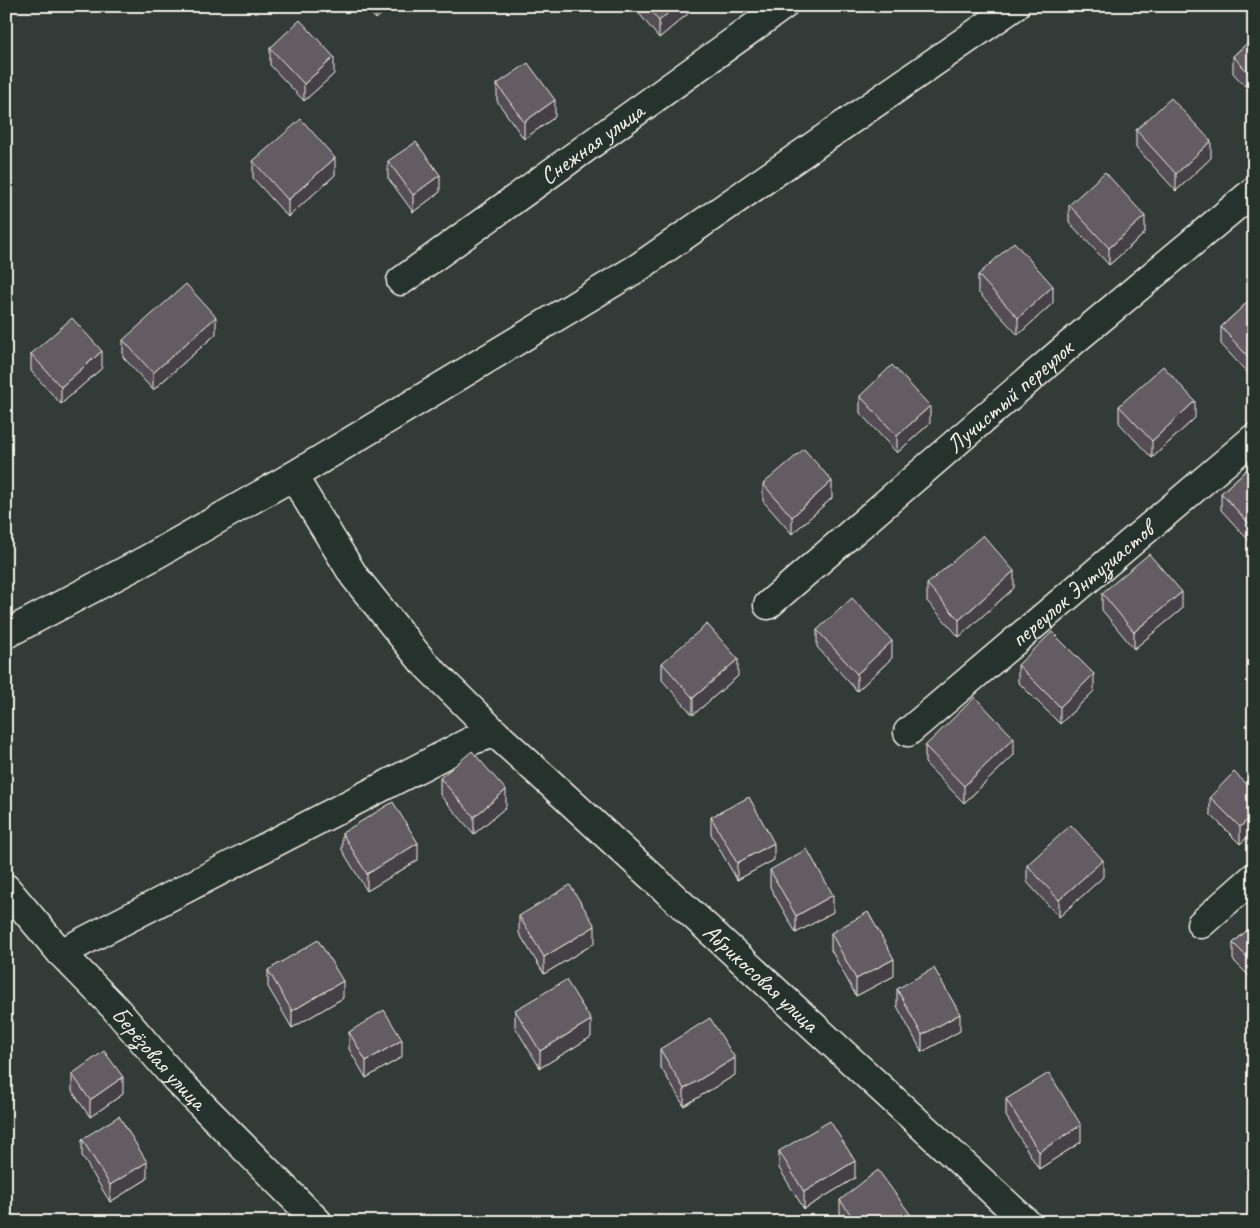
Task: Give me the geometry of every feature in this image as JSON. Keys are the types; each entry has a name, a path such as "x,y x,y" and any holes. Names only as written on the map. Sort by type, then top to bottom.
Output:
{"street":[{"name":"Снежная улица","path":"401,281 783,6"},
{"path":"8,634 148,559 293,476 639,267 1015,6"},
{"name":"Лучистый переулок","path":"768,605 1069,345 1254,191"},
{"name":"переулок Энтузиастов","path":"908,732 1254,438"},
{"name":"Абрикосовая улица","path":"293,476 354,576 423,662 496,733 1026,1222"},
{"path":"61,953 473,740 496,733"},
{"path":"1201,924 1254,877"},
{"name":"Берёзовая улица","path":"6,888 61,953 114,1008 176,1079 318,1222"}],"building":[{"path":"647,6 676,6 659,21"},
{"path":"300,20 334,57 304,84 270,48"},
{"path":"1254,37 1254,79 1233,56"},
{"path":"528,63 555,100 524,122 497,84"},
{"path":"1171,98 1211,141 1176,174 1136,130"},
{"path":"301,119 335,158 288,200 253,161"},
{"path":"416,142 440,175 413,195 388,161"},
{"path":"1105,172 1145,216 1109,248 1069,205"},
{"path":"1014,242 1053,286 1018,318 978,275"},
{"path":"186,284 216,317 153,373 123,340"},
{"path":"1254,296 1254,362 1253,362 1221,327"},
{"path":"72,318 102,351 61,387 31,354"},
{"path":"892,365 930,406 897,436 860,396"},
{"path":"1163,366 1195,401 1152,441 1119,406"},
{"path":"804,449 832,481 792,517 763,484"},
{"path":"1254,463 1254,529 1221,493"},
{"path":"983,535 1014,571 959,620 927,584"},
{"path":"1149,554 1182,592 1134,632 1102,593"},
{"path":"852,598 892,641 857,674 817,630"},
{"path":"707,624 738,659 693,698 662,663"},
{"path":"1052,632 1094,674 1060,707 1018,665"},
{"path":"975,697 1014,738 964,786 925,746"},
{"path":"472,751 506,790 474,817 440,778"},
{"path":"1234,772 1254,791 1254,814 1240,827 1210,797"},
{"path":"749,797 774,843 737,863 711,817"},
{"path":"393,802 418,843 367,874 342,833"},
{"path":"1071,825 1103,860 1059,900 1027,865"},
{"path":"807,849 833,895 796,916 770,870"},
{"path":"570,885 595,926 544,957 519,916"},
{"path":"868,912 894,959 856,979 831,933"},
{"path":"1254,924 1254,964 1233,943"},
{"path":"318,940 343,981 292,1011 268,970"},
{"path":"934,968 960,1014 922,1035 897,989"},
{"path":"566,980 591,1020 540,1051 515,1010"},
{"path":"384,1010 402,1040 366,1061 349,1032"},
{"path":"710,1018 735,1058 684,1089 660,1049"},
{"path":"104,1051 123,1077 90,1100 72,1074"},
{"path":"1049,1073 1081,1125 1039,1152 1006,1099"},
{"path":"119,1116 147,1162 110,1185 82,1139"},
{"path":"830,1121 855,1161 804,1192 779,1151"},
{"path":"878,1170 913,1218 908,1222 856,1222 840,1200"}]}
